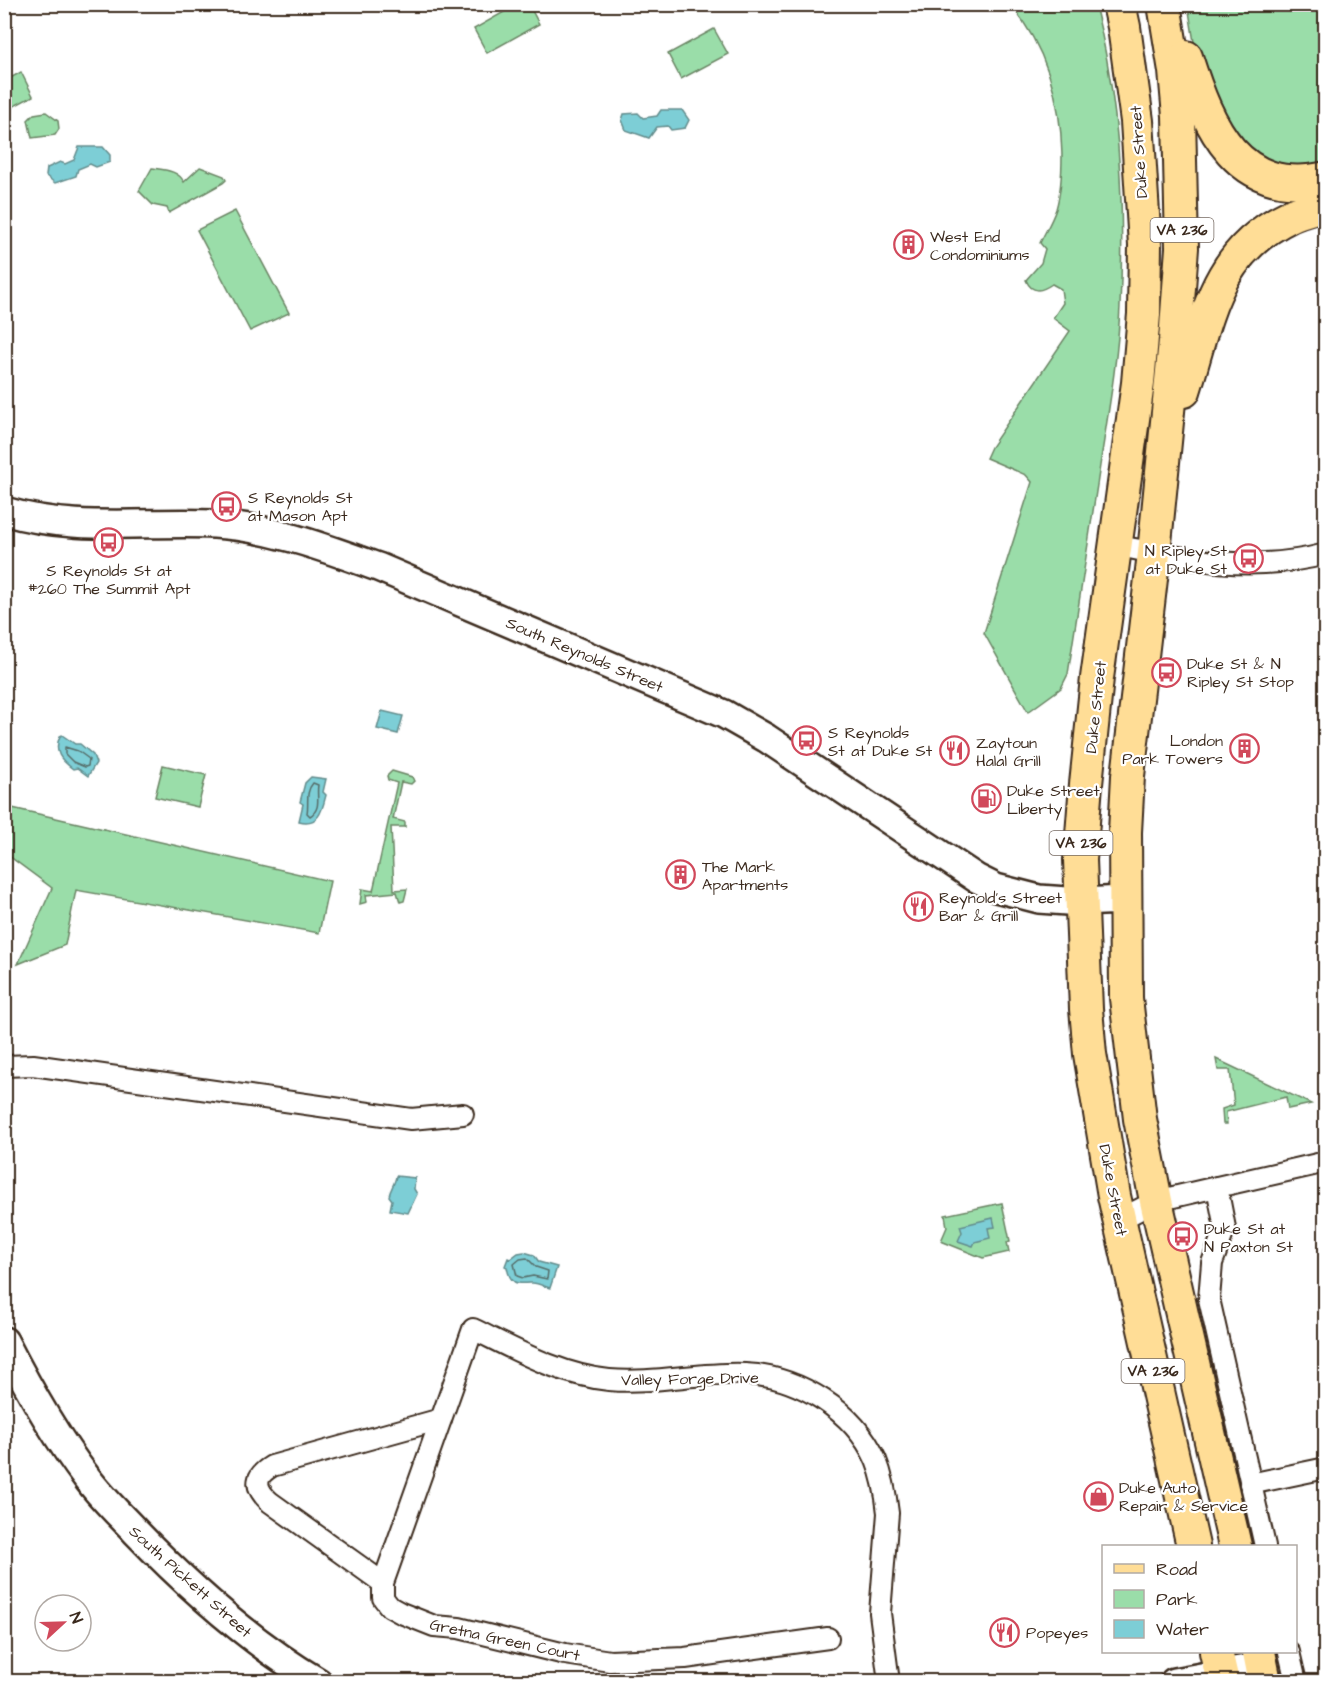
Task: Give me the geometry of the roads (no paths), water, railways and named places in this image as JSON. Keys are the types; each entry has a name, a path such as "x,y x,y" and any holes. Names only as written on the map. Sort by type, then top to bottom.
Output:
{"main road":[{"name":"Duke Street","path":"1119,4 1129,57 1137,121 1144,245 1144,314 1138,383 1097,678 1080,860 1080,902 1090,1054 1117,1208 1193,1545"},
{"name":"VA 236","path":"1164,4 1175,71 1179,116 1182,248 1154,553 1128,776 1125,832 1128,1018 1140,1119 1156,1201 1235,1545"},
{"path":"1170,4 1205,112 1226,146 1250,167 1273,179 1305,183 1326,178"},
{"path":"1163,455 1205,317 1226,270 1250,244 1278,223 1292,215 1326,204"}],"street":[{"name":"South Reynolds Street","path":"4,511 56,523 87,525 215,524 264,531 329,549 387,570 709,706 766,738 939,854 996,888 1039,899 1080,902 1125,900"},
{"path":"1115,545 1192,560 1253,564 1326,554"},
{"path":"4,1066 33,1065 411,1119 463,1114"},
{"path":"1117,1208 1326,1162"},
{"path":"1218,1187 1225,1228 1212,1263 1209,1299 1264,1545"},
{"name":"Valley Forge Drive","path":"441,1419 472,1329 550,1365 592,1377 631,1380 725,1374 764,1375 801,1388 818,1397 845,1416 867,1445 876,1460 885,1490 888,1513 880,1613 889,1682"},
{"name":"South Pickett Street","path":"4,1341 52,1427 87,1478 122,1518 158,1555 219,1610 262,1645 318,1682"},
{"path":"441,1419 383,1583 270,1502 260,1490 259,1477 264,1470 272,1466 441,1419"},
{"path":"1250,1484 1326,1468"},
{"name":"Gretna Green Court","path":"383,1583 382,1598 390,1607 434,1626 459,1628 565,1654 610,1661 685,1658 828,1638"},
{"path":"1174,1682 1220,1669 1269,1663 1296,1682"}],"water":[{"path":"661,110 682,110 689,120 685,128 671,130 668,126 657,127 649,138 626,130 622,120 624,114 638,113 643,118 657,116"},
{"path":"79,147 103,147 110,155 110,162 96,167 90,164 78,169 76,176 55,183 46,176 47,168 60,162 65,164 74,160"},
{"path":"382,711 403,716 398,734 377,729"},
{"path":"62,735 75,744 80,744 93,755 96,763 88,776 77,768 73,769 59,755 57,747"},
{"path":"311,777 326,779 323,792 326,795 325,801 321,812 315,819 306,822 299,821 303,804 300,802 305,783"},
{"path":"396,1176 415,1178 414,1189 417,1194 408,1213 390,1210 392,1200 389,1196"},
{"path":"993,1218 995,1227 988,1228 990,1238 975,1242 973,1246 958,1241 962,1232 960,1226"},
{"path":"524,1252 534,1255 539,1262 557,1267 550,1288 536,1283 518,1283 512,1280 505,1266 508,1258"}],"place":[{"name":"West End Condominiums","path":"909,245"},
{"name":"S Reynolds St at Mason Apt","path":"227,506"},
{"name":"S Reynolds St at #260 The Summit Apt","path":"109,542"},
{"name":"N Ripley St at Duke St","path":"1248,559"},
{"name":"Duke St & N Ripley St Stop","path":"1166,672"},
{"name":"S Reynolds St at Duke St","path":"807,741"},
{"name":"London Park Towers","path":"1244,749"},
{"name":"Zaytoun Halal Grill","path":"955,751"},
{"name":"Duke Street Liberty","path":"986,799"},
{"name":"The Mark Apartments","path":"681,875"},
{"name":"Reynold's Street Bar & Grill","path":"918,906"},
{"name":"Duke St at N Paxton St","path":"1183,1237"},
{"name":"Duke Auto Repair & Service","path":"1098,1496"},
{"name":"Popeyes","path":"1005,1632"}]}
